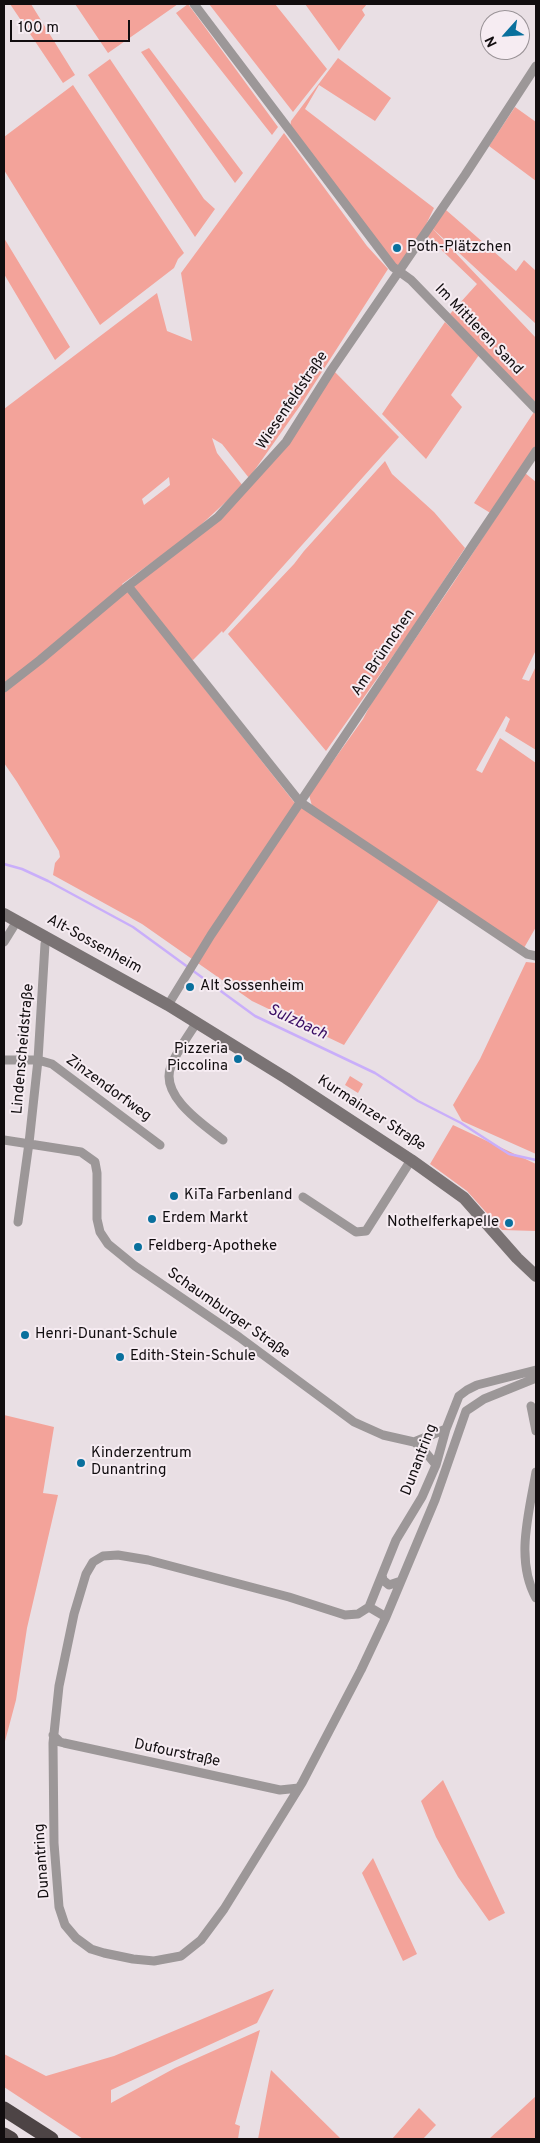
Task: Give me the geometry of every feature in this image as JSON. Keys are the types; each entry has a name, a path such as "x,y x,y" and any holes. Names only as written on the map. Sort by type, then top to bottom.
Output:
{"highway":[{"path":"4,2110 51,2139"},
{"path":"4,2135 11,2139"}],"main road":[{"name":"Alt-Sossenheim","path":"4,914 168,1005"},
{"name":"Kurmainzer Straße","path":"168,1005 300,1087 411,1160 464,1198 517,1258 536,1276"}],"street":[{"name":"Im Mittleren Sand","path":"194,4 382,254 536,409"},
{"name":"Wiesenfeldstraße","path":"4,688 47,655 128,586 218,517 286,442 398,270 465,175 536,66"},
{"name":"Am Brünnchen","path":"168,1005 211,935 536,451"},
{"path":"128,586 300,802 527,954 536,956"},
{"path":"4,942 17,921"},
{"name":"Lindenscheidstraße","path":"18,1222 30,1143 38,1060 45,944 48,938"},
{"path":"197,1022 171,1067 168,1081 173,1093 189,1113 223,1140"},
{"path":"4,1060 38,1060"},
{"name":"Zinzendorfweg","path":"38,1060 52,1064 160,1144"},
{"name":"Schaumburger Straße","path":"4,1140 81,1152 95,1162 97,1173 97,1219 100,1232 108,1244 135,1266 239,1337 354,1422 383,1435 414,1442"},
{"path":"303,1197 356,1232 366,1231 411,1160"},
{"name":"Dunantring","path":"532,1375 470,1406 462,1418 435,1500 386,1617 361,1670 299,1788 224,1909 198,1943 181,1956 163,1960 132,1959 91,1949 76,1938 65,1925 60,1907 54,1844 53,1735 59,1686 86,1574 93,1562 103,1556 118,1555 148,1560 353,1616 370,1607 396,1540 422,1497 436,1465 446,1429 459,1396 475,1386 532,1375"},
{"path":"490,1382 494,1383 499,1393"},
{"path":"475,1386 484,1399"},
{"path":"531,1406 536,1431"},
{"path":"414,1442 446,1429"},
{"path":"414,1442 422,1448 436,1465"},
{"path":"536,1472 526,1530 525,1554 527,1574 536,1598"},
{"path":"382,1575 383,1580 389,1585 401,1581"},
{"path":"370,1607 386,1617"},
{"name":"Dufourstraße","path":"53,1735 60,1742 280,1790 299,1788"}],"shaded area":[{"path":"10,4 31,4 75,75 63,83"},
{"path":"75,4 178,4 108,53"},
{"path":"188,4 278,127 272,135 176,13"},
{"path":"209,4 275,4 327,69 293,112"},
{"path":"305,4 367,4 362,10 365,15 339,51"},
{"path":"149,48 243,173 235,183 141,52"},
{"path":"338,58 391,98 375,121 319,85 305,109 434,208 420,237 399,266 395,266 290,128 291,121"},
{"path":"110,59 204,199 215,209 195,237 88,75"},
{"path":"73,85 184,253 178,259 174,268 100,325 4,170 4,137"},
{"path":"515,107 536,122 536,181 489,146"},
{"path":"284,133 367,246 388,269 302,403 249,478 222,444 212,438 217,453 243,486 190,535 122,584 294,802 439,900 344,1045 252,1001 142,924 53,875 55,863 60,857 59,851 4,763 4,409 157,293 167,331 192,341 181,273","holes":["169,477 170,485 144,505 142,499"]},
{"path":"446,210 516,271 524,260 536,271 536,324 433,228"},
{"path":"432,229 536,338 536,403 490,358 450,314 477,284 427,236"},
{"path":"4,238 70,347 55,360 4,274"},
{"path":"445,322 479,355 451,395 462,407 426,459 382,414"},
{"path":"332,369 399,437 223,633 222,631 193,660 187,658 132,587 218,517 286,441"},
{"path":"534,412 536,414 536,447 492,514 474,503"},
{"path":"385,461 392,474 434,512 465,548 412,629 326,751 228,634 294,564"},
{"path":"525,473 536,482 536,650 522,679 529,681 536,666 536,750 505,731 510,719 506,716 476,770 482,773 500,738 536,763 536,927 524,948 312,806 309,795 363,719 372,702 452,585"},
{"path":"526,962 536,963 536,1154 462,1121 453,1105 480,1059"},
{"path":"350,1076 363,1084 358,1093 345,1085"},
{"path":"453,1125 536,1164 536,1231 502,1230 467,1191 430,1164"},
{"path":"4,1415 54,1427 43,1493 58,1495 27,1628 16,1700 4,1745"},
{"path":"443,1780 505,1913 489,1921 458,1877 436,1837 421,1801"},
{"path":"373,1858 417,1954 403,1961 362,1873"},
{"path":"274,1989 257,2023 111,2090 111,2103 175,2068 260,2030 235,2124 240,2126 238,2139 83,2139 4,2087 4,2054 46,2076 114,2056"},
{"path":"271,2070 341,2139 258,2139"},
{"path":"536,2096 536,2139 489,2139"},
{"path":"419,2108 436,2125 423,2139 392,2139"}],"waterway":[{"name":"Sulzbach","path":"4,864 22,869 48,881 133,927 255,1016 375,1073 418,1101 461,1123 509,1154 536,1160"}],"place":[{"name":"Poth-Plätzchen","path":"397,248"},
{"name":"Alt Sossenheim","path":"190,987"},
{"name":"Pizzeria Piccolina","path":"238,1059"},
{"name":"KiTa Farbenland","path":"174,1196"},
{"name":"Erdem Markt","path":"152,1219"},
{"name":"Nothelferkapelle","path":"509,1223"},
{"name":"Feldberg-Apotheke","path":"138,1247"},
{"name":"Henri-Dunant-Schule","path":"25,1335"},
{"name":"Edith-Stein-Schule","path":"120,1357"},
{"name":"Kinderzentrum Dunantring","path":"81,1463"}]}
